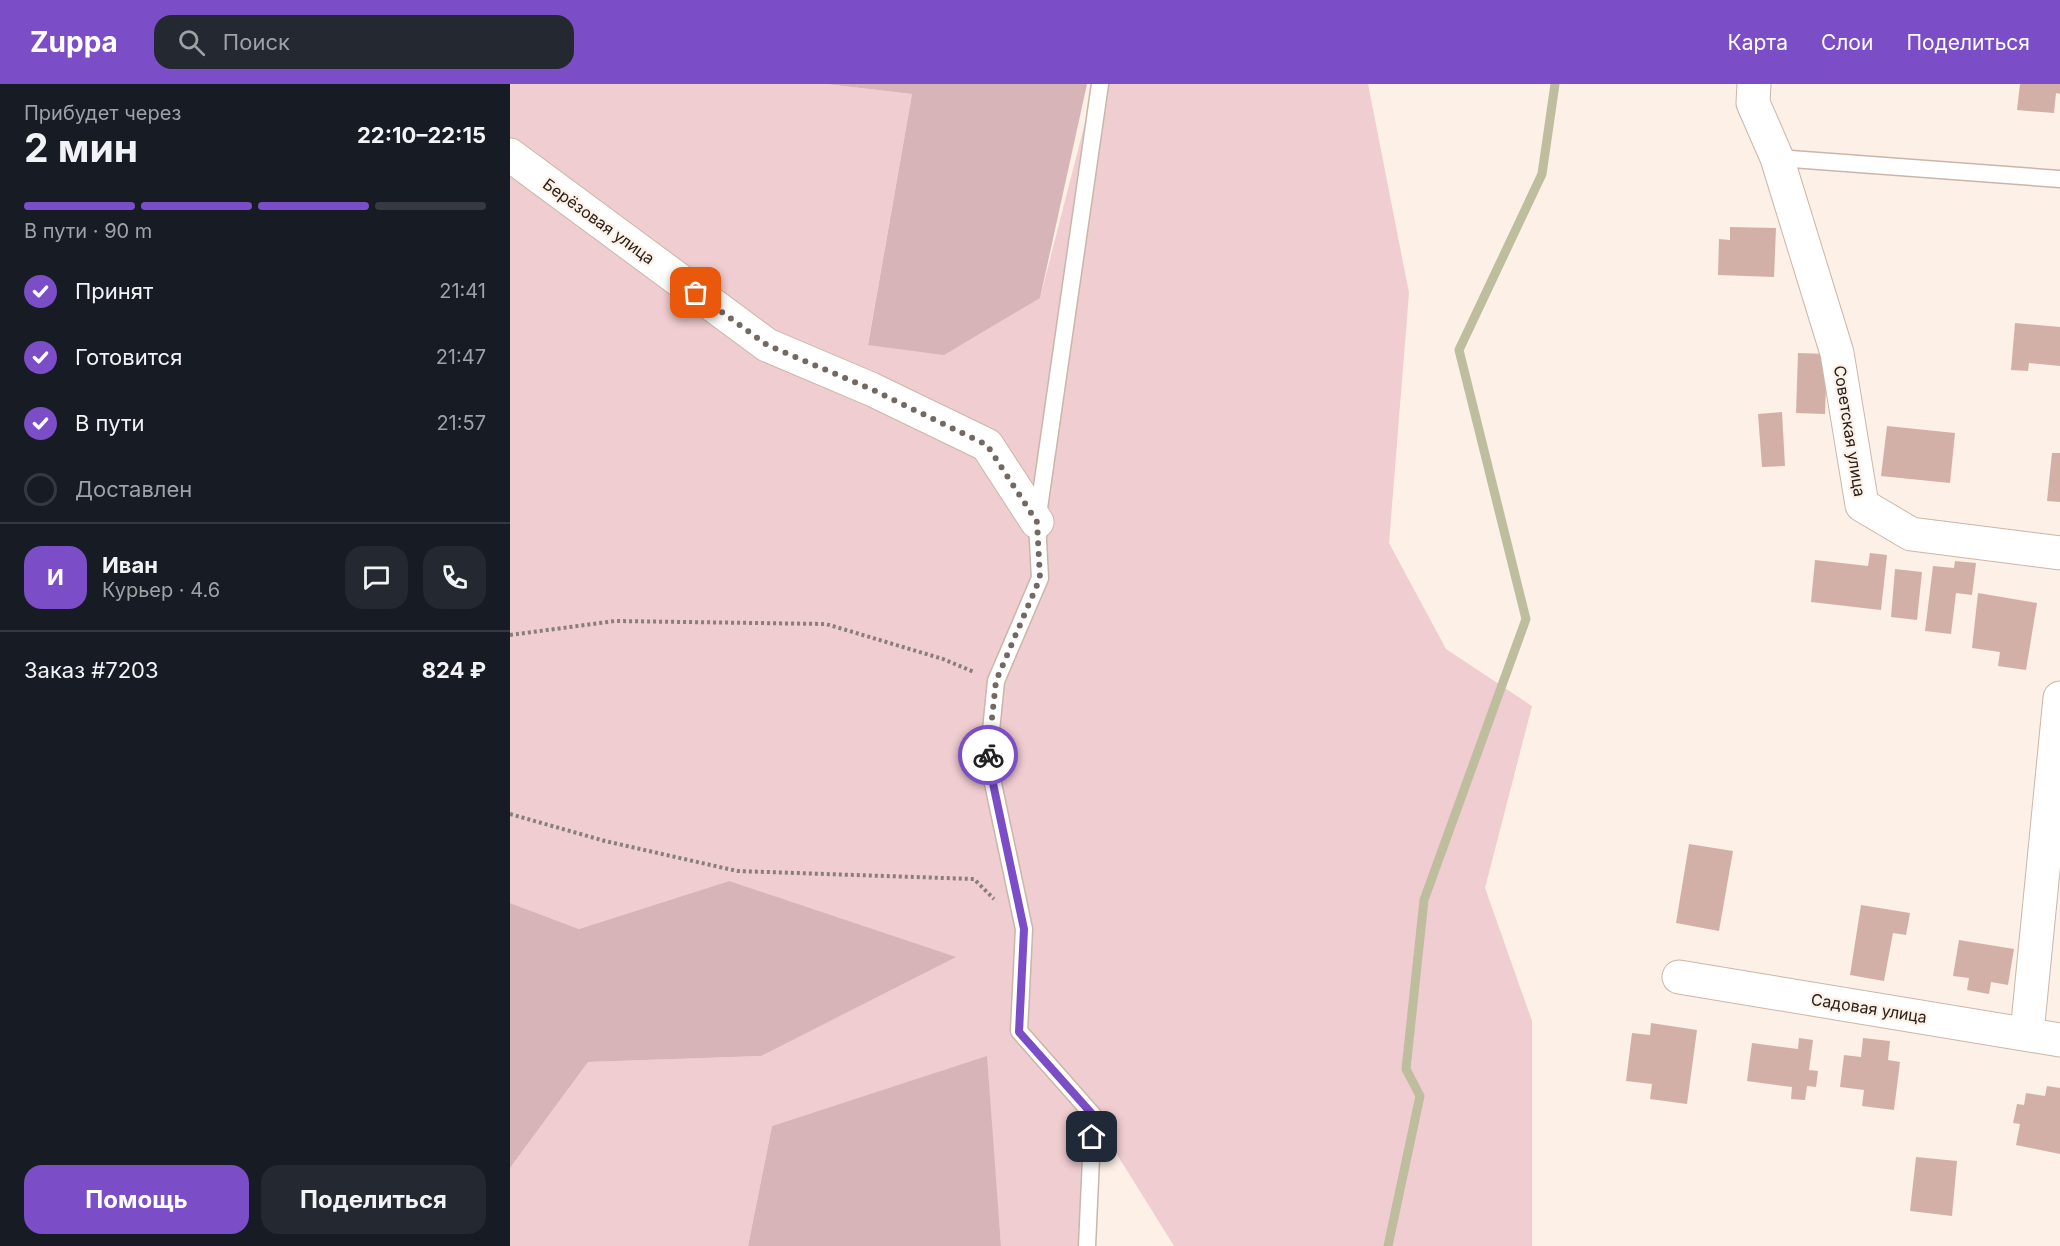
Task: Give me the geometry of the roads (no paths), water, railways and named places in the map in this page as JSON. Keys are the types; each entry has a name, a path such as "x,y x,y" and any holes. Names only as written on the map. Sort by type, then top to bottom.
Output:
{"street":[{"name":"Советская улица","path":"1754,84 1753,103 1777,158 1837,354 1862,505 1911,534 2060,553"},
{"name":"Берёзовая улица","path":"510,155 767,345 871,389 987,445 1037,522"},
{"path":"2027,1034 2060,698"},
{"name":"Садовая улица","path":"1678,977 2060,1040"}],"lane":[{"path":"1087,1246 1093,1115 1019,1032 1024,929 988,760 996,681 1040,578 1037,522 1100,84"},
{"path":"1777,158 2060,179"}],"waterway":[{"path":"1388,1246 1420,1096 1406,1069 1424,900 1526,619 1459,350 1542,174 1555,84"}]}
